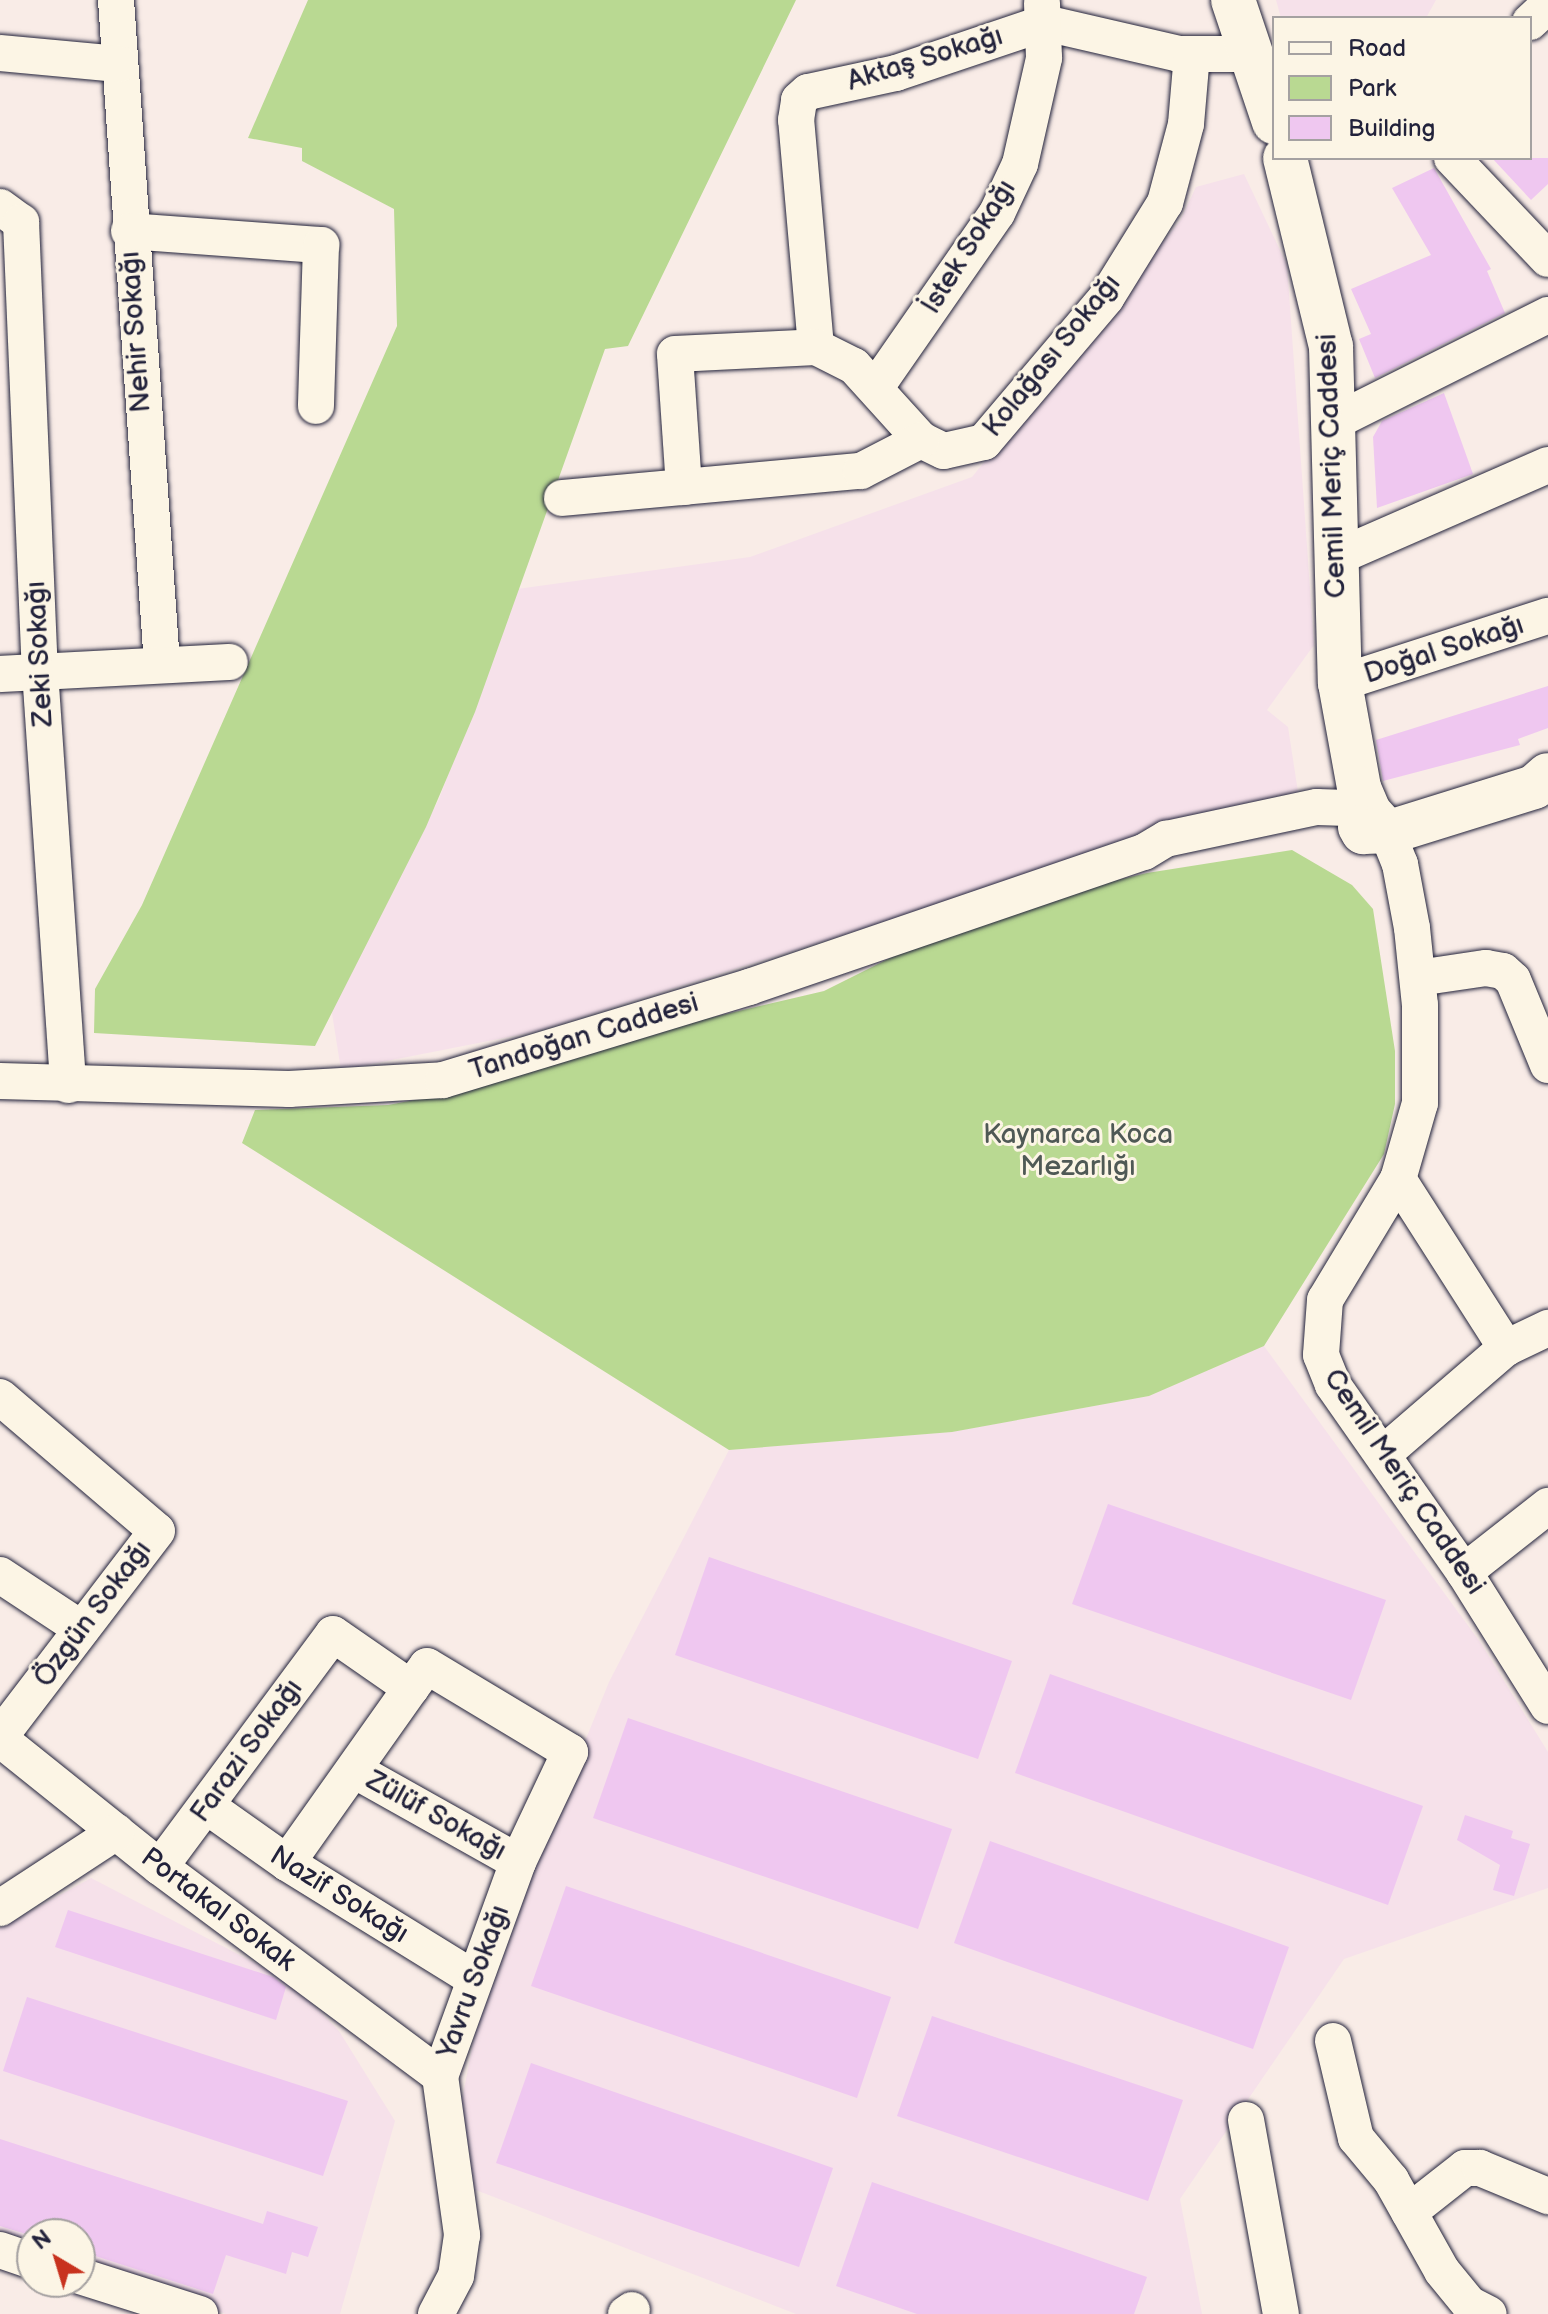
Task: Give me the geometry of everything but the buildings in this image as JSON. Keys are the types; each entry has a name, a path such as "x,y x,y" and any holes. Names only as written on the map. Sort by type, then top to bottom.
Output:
{"main road":[{"path":"1233,0 1272,117"},
{"name":"Cemil Meriç Caddesi","path":"1286,160 1326,317 1334,422 1340,683 1367,821"},
{"path":"1367,821 1534,787 1548,773"}],"street":[{"name":"Nehir Sokağı","path":"116,0 129,231 162,664"},
{"path":"1532,20 1548,5"},
{"path":"1044,12 1192,54 1249,54"},
{"name":"Aktaş Sokağı","path":"816,347 797,135 799,100 808,92 896,73 1044,12"},
{"name":"İstek Sokağı","path":"876,387 997,213 1020,164 1044,58 1044,12"},
{"path":"0,53 119,64"},
{"name":"Kolağası Sokağı","path":"921,440 944,451 984,442 1106,298 1165,203 1186,124 1192,54"},
{"path":"1454,160 1542,239"},
{"name":"Zeki Sokağı","path":"11,214 14,436 40,671 68,1085"},
{"path":"129,231 321,245 316,406"},
{"path":"1334,422 1548,315"},
{"path":"562,498 684,487 861,471 921,440 876,387 842,357 816,347 675,354 684,487"},
{"path":"1337,557 1548,465"},
{"name":"Doğal Sokağı","path":"1340,683 1548,616"},
{"path":"0,674 230,662"},
{"name":"Tandoğan Caddesi","path":"0,1081 289,1089 443,1080 749,987 1144,852 1172,856 1249,839 1367,821"},
{"name":"Cemil Meriç Caddesi","path":"1367,821 1404,881 1418,978 1421,1073 1418,1118 1398,1179 1325,1300 1320,1325 1321,1355 1333,1385 1464,1572 1548,1706"},
{"name":"Cemil Meriç Caddesi","path":"1367,821 1388,899 1421,1073"},
{"path":"1418,978 1486,968 1503,971 1513,980 1548,1065"},
{"path":"1398,1179 1506,1348"},
{"path":"1383,1454 1506,1348 1548,1328"},
{"name":"Özgün Sokağı","path":"0,1397 157,1531 0,1737"},
{"path":"1464,1572 1548,1506"},
{"path":"0,1575 82,1629"},
{"name":"Farazi Sokağı","path":"160,1867 208,1807 333,1634 411,1688"},
{"name":"Yavru Sokağı","path":"411,1688 427,1666 570,1752 518,1862 473,1978 440,2076 462,2235 456,2276 436,2314"},
{"path":"287,1863 411,1688"},
{"name":"Portakal Sokak","path":"0,1737 160,1867 440,2076"},
{"name":"Zülüf Sokağı","path":"354,1770 518,1862"},
{"name":"Nazif Sokağı","path":"208,1807 287,1863 473,1978"},
{"path":"0,1908 116,1832"},
{"path":"1333,2041 1356,2138 1391,2180 1442,2271 1479,2309"},
{"path":"1246,2120 1281,2314"},
{"path":"1409,2212 1465,2168 1480,2168 1548,2196"},
{"path":"96,2281 198,2314"}],"shaded area":[{"path":"1276,0 1436,0 1427,16 1280,16"},
{"path":"1244,174 1287,265 1314,645 1267,710 1288,727 1298,792 534,1032 341,1070 331,1007 439,799 517,589 750,557 972,477 1180,221 1196,187"},
{"path":"1264,1346 1480,1642 1548,1752 1548,1888 1344,1959 1180,2199 1202,2314 796,2314 468,2187 460,2110 483,1993 609,1682 729,1450 951,1432 1149,1396"},
{"path":"91,1878 290,1981 339,2031 395,2121 340,2314 226,2314 96,2271 96,2218 16,2218 16,2244 0,2239 0,1928"}],"green space":[{"path":"308,0 796,0 628,346 605,349 475,712 426,827 315,1046 94,1033 95,989 142,905 397,326 394,209 302,161 302,148 248,138"},
{"name":"Kaynarca Koca Mezarlığı","path":"1292,850 1352,885 1373,909 1395,1051 1395,1104 1384,1154 1264,1346 1149,1396 952,1432 729,1450 242,1143 255,1110 388,1105 446,1094 645,1033 824,991 956,925 1028,901 1147,873"}]}
